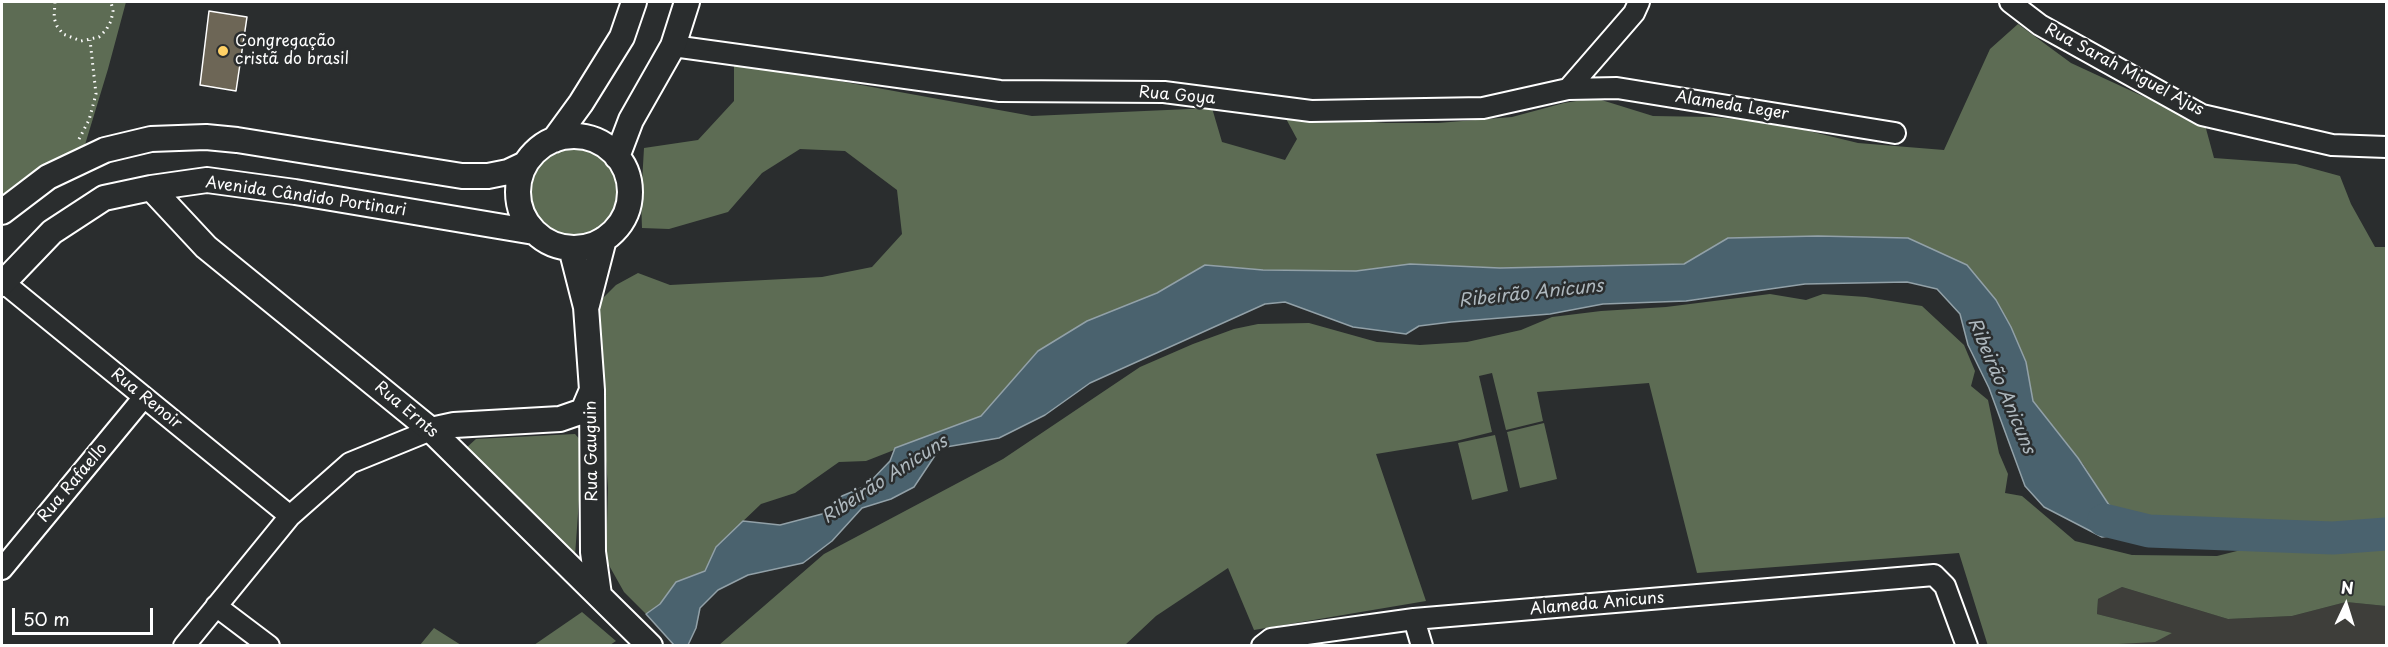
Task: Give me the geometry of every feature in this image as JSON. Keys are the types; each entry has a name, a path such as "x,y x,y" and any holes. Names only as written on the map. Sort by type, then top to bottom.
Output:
{"street":[{"path":"554,140 581,103 622,37 634,2"},
{"path":"617,157 631,120 673,46 687,2"},
{"path":"1568,89 1634,13 1639,2"},
{"name":"Rua Sarah Miguel Ajus","path":"2010,2 2040,25 2202,115 2332,146 2386,147"},
{"name":"Rua Goya","path":"673,46 1000,91 1164,92 1311,111 1483,108 1568,89"},
{"name":"Alameda Leger","path":"1568,89 1617,88 1894,133"},
{"path":"571,136 588,138 604,145 617,157 627,173 630,191 627,210 618,226 604,239 589,246 571,248 551,243 534,232 523,217 518,200 519,181 525,164 537,150 554,140 571,136"},
{"path":"2,212 48,177 105,150 151,139 206,137 237,140 462,176 488,176 508,172 525,164"},
{"name":"Avenida Cândido Portinari","path":"2,283 52,232 105,198 151,188 207,180 295,192 534,232"},
{"name":"Rua Ernts","path":"151,188 206,247 431,430 650,645"},
{"name":"Rua Gauguin","path":"586,308 604,239"},
{"name":"Rua Gauguin","path":"571,248 586,308 592,390 593,552 607,602"},
{"name":"Rua Renoir","path":"2,283 290,516"},
{"path":"184,645 290,516 350,463 431,430 454,425 560,419 583,411 592,390"},
{"name":"Rua Rafaello","path":"2,569 144,397"},
{"name":"Alameda Anicuns","path":"1262,645 1270,639 1414,620 1934,575 1945,586 1967,645"},
{"path":"216,606 269,645"},
{"path":"1414,620 1422,645"}],"path":[{"path":"55,2 54,18 63,34 81,41 99,37 111,21 113,11 111,2"},
{"path":"76,144 89,120 96,94 90,40"}],"shaded area":[{"path":"2122,587 2228,619 2292,616 2346,602 2386,606 2386,645 2083,646 2172,633 2097,614 2098,599"}],"green space":[{"path":"2,2 126,2 84,148 2,212"},
{"path":"2018,24 2071,63 2205,125 2214,158 2296,164 2340,176 2351,204 2375,247 2386,247 2386,522 2330,528 2229,526 2149,531 2109,505 2083,464 2033,401 2026,362 1996,300 1908,238 1818,236 1728,238 1685,264 1500,268 1410,264 1356,271 1263,270 1205,265 1157,293 1038,351 981,416 866,461 839,462 795,493 761,504 716,547 705,571 676,582 660,604 646,614 624,592 606,560 608,488 595,306 616,285 638,273 670,285 822,277 872,267 902,234 897,190 845,151 800,149 762,173 728,212 669,229 642,228 644,148 698,140 734,101 734,62 1032,116 1212,108 1222,142 1285,160 1297,139 1284,115 1386,123 1438,123 1512,117 1564,103 1595,98 1653,116 1713,117 1776,123 1858,143 1944,150 1990,49"},
{"path":"574,148 591,152 606,161 615,176 619,193 615,210 606,225 591,234 574,238 557,234 542,225 533,210 529,193 533,176 542,161 557,152"},
{"path":"1770,294 1806,300 1823,294 1866,297 1922,306 1964,345 1975,371 1971,386 1988,400 1999,453 2008,474 2005,493 2022,496 2075,541 2132,555 2217,556 2253,547 2386,549 2386,606 2346,602 2292,616 2228,619 2122,587 2098,599 2097,614 2172,633 2155,642 2082,646 1988,646 1959,553 1697,573 1649,383 1537,392 1543,421 1506,430 1492,373 1479,376 1492,432 1456,441 1376,454 1426,601 1254,630 1228,568 1156,616 1125,645 719,645 824,554 1003,459 1140,367 1234,329 1258,324 1309,323 1377,342 1420,345 1467,342 1521,330 1552,317 1666,307"},
{"path":"1544,423 1557,479 1520,488 1507,432"},
{"path":"575,434 583,443 575,556 466,448 476,439"},
{"path":"1495,435 1508,491 1472,500 1458,443"},
{"path":"582,612 616,641 610,645 534,645"},
{"path":"434,628 461,645 420,645"}],"water":[{"path":"1818,236 1908,238 1967,265 1996,300 2011,327 2026,362 2033,401 2078,458 2109,505 2149,531 2102,537 2044,507 2025,486 1989,388 1968,345 1960,314 1937,289 1907,282 1805,284 1686,301 1603,304 1550,314 1419,326 1406,334 1353,327 1285,302 1265,304 1090,383 1045,415 999,438 940,448 914,487 891,499 862,508 832,541 803,563 748,575 718,590 700,608 696,628 688,645 674,645 646,614 660,604 676,582 705,571 716,547 743,521 780,525 822,514 842,496 866,486 890,461 895,448 981,416 1038,351 1087,321 1157,293 1205,265 1263,270 1356,271 1410,264 1500,268 1684,264 1728,238"}],"building":[{"name":"Congregação cristã do brasil","path":"209,11 247,17 236,91 200,85"}],"waterway":[{"name":"Ribeirão Anicuns","path":"2104,520 2149,531 2333,538 2386,534"}],"place":[{"name":"Congregação cristã do brasil","path":"223,51"}]}
